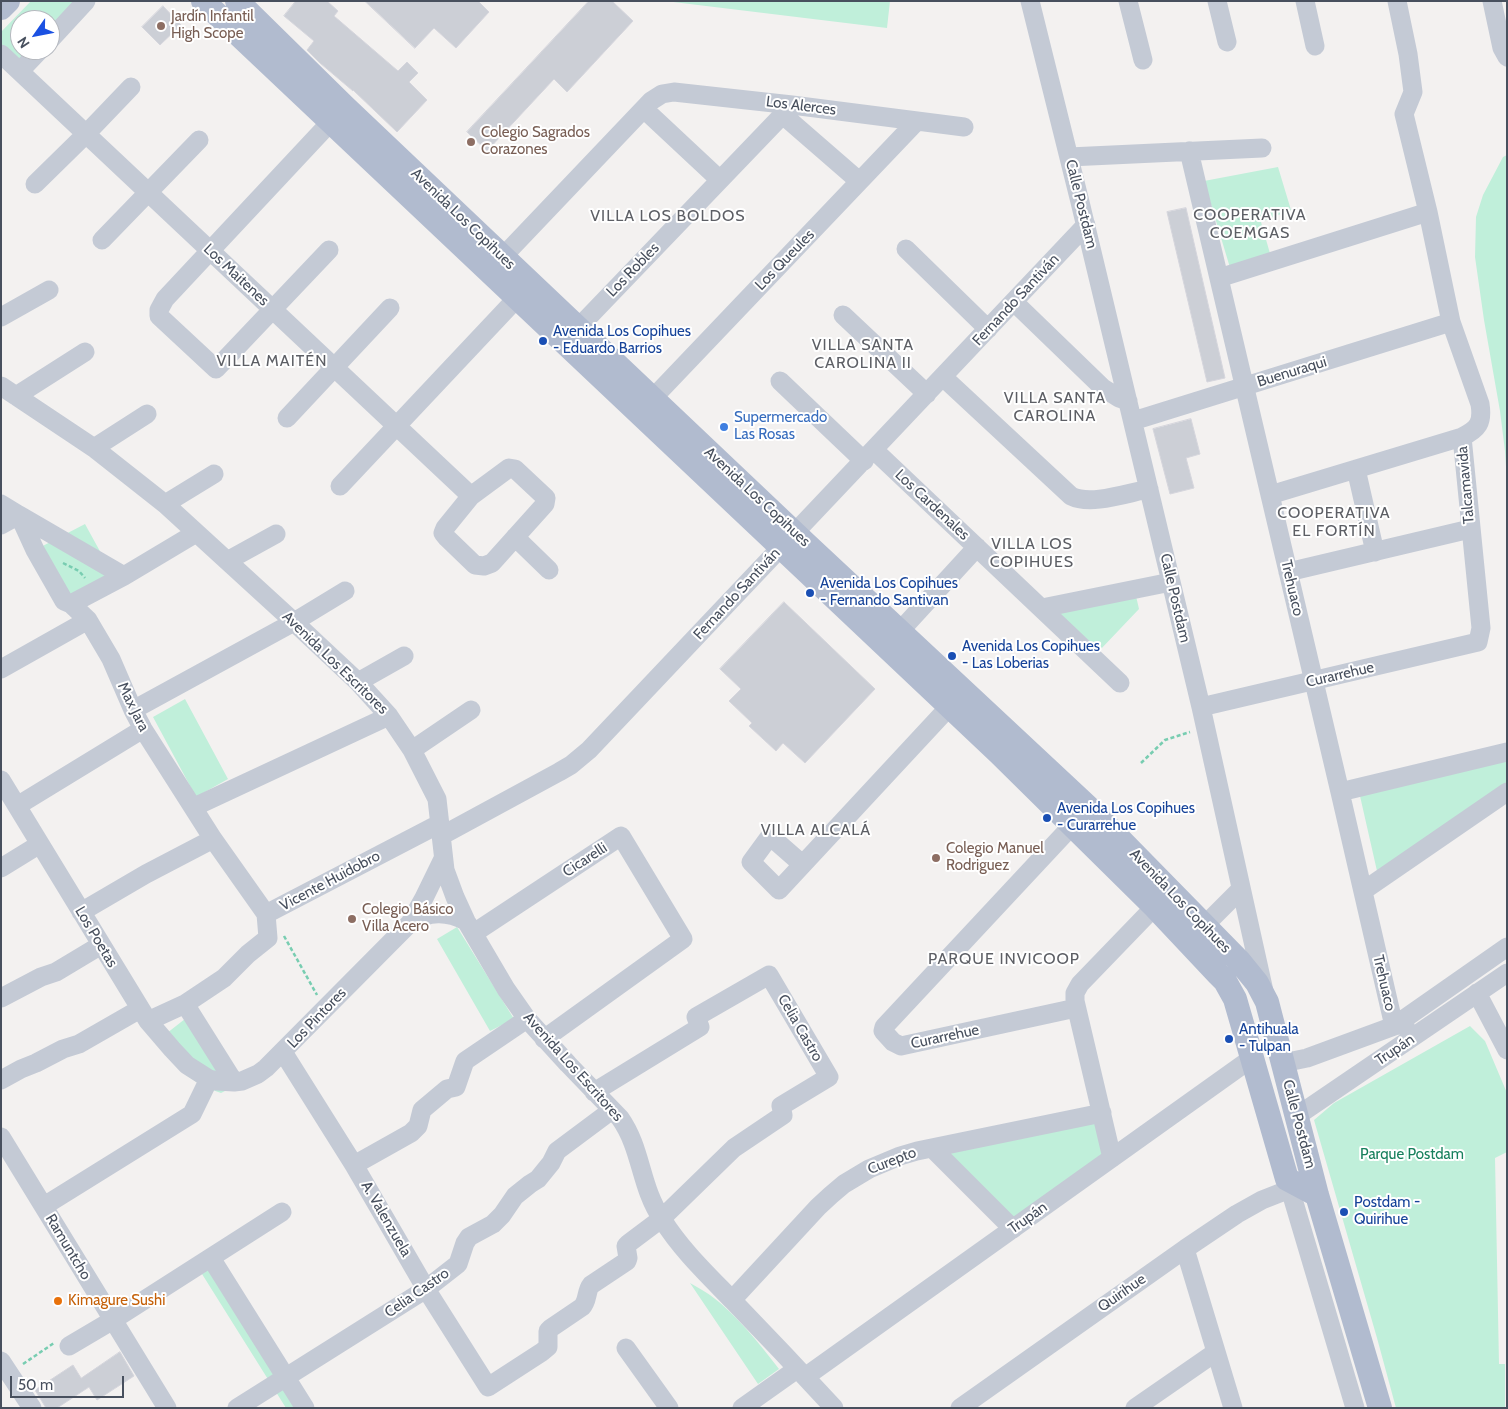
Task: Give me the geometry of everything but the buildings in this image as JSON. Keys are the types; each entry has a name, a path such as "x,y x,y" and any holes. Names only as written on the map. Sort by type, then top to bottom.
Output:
{"main road":[{"path":"1,8 8,1"},
{"name":"Avenida Los Copihues","path":"203,1 338,114 496,264 578,328 653,398 950,706 1073,825 1163,899 1205,925 1251,976 1262,991 1267,1002"},
{"path":"220,1 247,5"},
{"name":"Avenida Los Copihues","path":"247,5 338,114"},
{"name":"Avenida Los Copihues","path":"496,264 517,298 789,540 900,630 1089,808 1163,899 1188,942"},
{"name":"Calle Postdam","path":"1188,942 1225,981 1238,1009 1288,1184 1317,1195"},
{"name":"Calle Postdam","path":"1267,1002 1317,1195 1380,1408"},
{"path":"1262,1092 1277,1106 1297,1116"}],"street":[{"path":"60,29 86,1"},
{"name":"Calle Postdam","path":"1030,1 1086,225 1206,727 1267,1002"},
{"path":"1128,1 1143,60"},
{"path":"1217,1 1227,42"},
{"path":"1305,1 1315,46"},
{"path":"1397,1 1408,54 1413,92 1404,114 1428,212 1451,322 1480,404 1480,422 1472,432 1462,437"},
{"path":"1492,1 1502,48 1507,57"},
{"name":"Los Maitenes","path":"1,54 471,496"},
{"path":"20,71 30,60"},
{"path":"35,184 131,86"},
{"name":"Los Alerces","path":"496,264 644,109 656,97 662,94 674,92 788,110 964,127"},
{"path":"644,109 720,180"},
{"name":"Los Alerces","path":"788,110 859,181"},
{"name":"Los Robles","path":"578,328 788,110"},
{"path":"329,250 216,369 159,316 159,310 165,299 338,114"},
{"name":"Los Queules","path":"653,398 917,121"},
{"path":"102,240 199,140"},
{"path":"1069,157 1262,148"},
{"name":"Trehuaco","path":"1189,152 1394,1026"},
{"path":"1219,278 1428,212"},
{"name":"Fernando Santiván","path":"440,830 559,772 589,750 1086,225"},
{"path":"906,249 988,329"},
{"path":"1,317 49,290"},
{"path":"340,486 517,298"},
{"path":"1014,302 1103,388 1128,401"},
{"path":"287,418 390,308"},
{"path":"843,315 926,394"},
{"name":"Buenuraqui","path":"1133,421 1451,322"},
{"path":"8,391 85,352"},
{"path":"943,377 1071,496 1089,501 1149,488"},
{"name":"Los Cardenales","path":"780,381 977,547 1120,682"},
{"name":"Avenida Los Escritores","path":"8,391 94,448 165,504 358,682 389,716 412,750 437,799 443,858 449,884 470,927 506,989 544,1038 627,1127 649,1197 683,1249 834,1408"},
{"path":"94,448 147,414"},
{"name":"Talcamavida","path":"1270,495 1462,437 1481,628 1478,642"},
{"path":"509,468 515,469 546,498 545,504 516,537 492,562 484,566 475,565 443,533 471,496 509,468"},
{"path":"1356,469 1374,552"},
{"path":"165,504 214,474"},
{"path":"1,504 124,576"},
{"path":"1,525 19,515"},
{"name":"Max Jara","path":"19,515 35,550 64,601 71,604 88,620 110,659 132,710 143,730 213,839 266,914"},
{"path":"1288,572 1470,529"},
{"path":"71,604 124,576 196,533"},
{"path":"227,561 276,534"},
{"path":"516,537 549,570"},
{"path":"900,630 977,547"},
{"path":"1042,608 1171,582"},
{"path":"132,710 294,622 345,591"},
{"path":"1,669 88,620"},
{"name":"Curarrehue","path":"1201,707 1478,642"},
{"path":"358,682 404,656"},
{"path":"802,864 950,706"},
{"path":"412,750 471,710"},
{"path":"194,807 389,716"},
{"path":"17,806 143,730"},
{"path":"1340,792 1507,752"},
{"name":"Los Poetas","path":"2,782 144,1015 187,1065 209,1079"},
{"path":"1363,892 1507,792"},
{"name":"Curarrehue","path":"1076,1008 901,1046 893,1042 883,1031 884,1027 1089,808"},
{"name":"Vicente Huidobro","path":"1,1080 63,1049 79,1044 144,1015 185,1004 224,978 248,954 268,938 266,914 440,830"},
{"name":"Cicarelli","path":"470,927 621,836 683,939 544,1038"},
{"path":"81,912 146,874 213,839"},
{"path":"1,868 40,844"},
{"name":"Los Pintores","path":"410,923 443,858"},
{"path":"1188,942 1241,889"},
{"path":"1112,1158 1074,1001 1075,993 1080,984 1163,899"},
{"name":"Los Pintores","path":"209,1079 234,1082 250,1079 266,1068 410,923 422,916 437,913 452,915 470,927"},
{"path":"1,998 41,977 56,972 101,944"},
{"name":"Trupán","path":"1394,1026 1507,947"},
{"name":"Trupán","path":"1297,1116 1507,973"},
{"name":"Celia Castro","path":"594,1092 700,1027 696,1017 769,975 829,1077 782,1106 783,1115 734,1148 661,1218"},
{"path":"1477,993 1507,1050"},
{"path":"185,1004 234,1082"},
{"path":"354,1165 411,1133 418,1126 422,1110 447,1089 456,1087 465,1061 527,1018"},
{"name":"Trupán","path":"1283,1063 1314,1055 1394,1026 1443,1018"},
{"name":"A. Valenzuela","path":"283,1052 354,1165 426,1290 488,1387 548,1347 548,1331 582,1307 586,1303 589,1287 627,1261 626,1246 661,1218"},
{"name":"Trupán","path":"742,1408 801,1373 1012,1229 1252,1058"},
{"path":"44,1206 192,1114 209,1079"},
{"name":"Celia Castro","path":"237,1408 426,1290 458,1264 465,1243 492,1224 502,1215 515,1196 538,1179 551,1163 557,1151 612,1110"},
{"name":"Curepto","path":"732,1300 818,1206 844,1184 869,1169 908,1154 932,1148 1102,1113"},
{"name":"Ramuntcho","path":"1,1137 167,1408"},
{"path":"932,1148 1012,1229"},
{"name":"Calle Postdam","path":"1288,1184 1355,1408"},
{"name":"Quirihue","path":"960,1408 1185,1248 1243,1210 1288,1184"},
{"path":"70,1346 282,1212"},
{"path":"1185,1248 1233,1408"},
{"path":"211,1258 305,1408"},
{"path":"626,1348 669,1408"},
{"path":"1135,1408 1216,1352"},
{"path":"4,1371 32,1408"}],"path":[{"path":"61,562 79,571 95,591"},
{"path":"1141,763 1165,740 1206,727"},
{"path":"266,914 287,939 325,1009"}],"green space":[{"path":"31,1 94,1 60,37 60,10 22,10"},
{"path":"665,1 890,1 887,28"},
{"path":"10,23 10,60 38,60 20,79 1,62 1,32"},
{"path":"1507,155 1507,482 1500,411 1475,257 1476,217 1483,195 1503,157"},
{"path":"1278,167 1291,210 1261,222 1271,257 1231,271 1204,181"},
{"path":"85,524 113,575 64,601 35,550"},
{"path":"1136,596 1139,609 1100,650 1058,615 1062,608"},
{"path":"185,699 228,779 196,797 153,717"},
{"path":"1507,759 1507,784 1377,871 1360,796"},
{"path":"457,927 514,1019 490,1031 437,939"},
{"path":"190,1015 235,1086 221,1093 204,1087 186,1075 162,1037"},
{"name":"Parque Postdam","path":"1470,1026 1485,1041 1507,1093 1507,1152 1495,1158 1499,1364 1505,1364 1505,1408 1396,1408 1314,1120 1334,1103"},
{"path":"1094,1123 1103,1155 1014,1218 952,1161 951,1153"},
{"path":"212,1267 299,1408 286,1408 202,1274"},
{"path":"690,1283 710,1295 729,1311 779,1369 758,1384"}],"place":[{"name":"Jardín Infantil High Scope","path":"161,26"},
{"name":"Colegio Sagrados Corazones","path":"471,142"},
{"name":"Avenida Los Copihues - Eduardo Barrios","path":"543,341"},
{"name":"Supermercado Las Rosas","path":"724,427"},
{"name":"Avenida Los Copihues - Fernando Santivan","path":"810,593"},
{"name":"Avenida Los Copihues - Las Loberias","path":"952,656"},
{"name":"Avenida Los Copihues - Curarrehue","path":"1047,818"},
{"name":"Colegio Manuel Rodriguez","path":"936,858"},
{"name":"Colegio Básico Villa Acero","path":"352,919"},
{"name":"Antihuala - Tulpan","path":"1229,1039"},
{"name":"Postdam - Quirihue","path":"1344,1212"},
{"name":"Kimagure Sushi","path":"58,1301"}],"district":[{"name":"VILLA LOS BOLDOS","path":"668,216"},
{"name":"COOPERATIVA COEMGAS","path":"1250,224"},
{"name":"VILLA SANTA CAROLINA II","path":"863,354"},
{"name":"VILLA MAITÉN","path":"272,361"},
{"name":"VILLA SANTA CAROLINA","path":"1055,407"},
{"name":"COOPERATIVA EL FORTÍN","path":"1334,522"},
{"name":"VILLA LOS COPIHUES","path":"1032,553"},
{"name":"VILLA ALCALÁ","path":"816,830"},
{"name":"PARQUE INVICOOP","path":"1004,959"}]}
